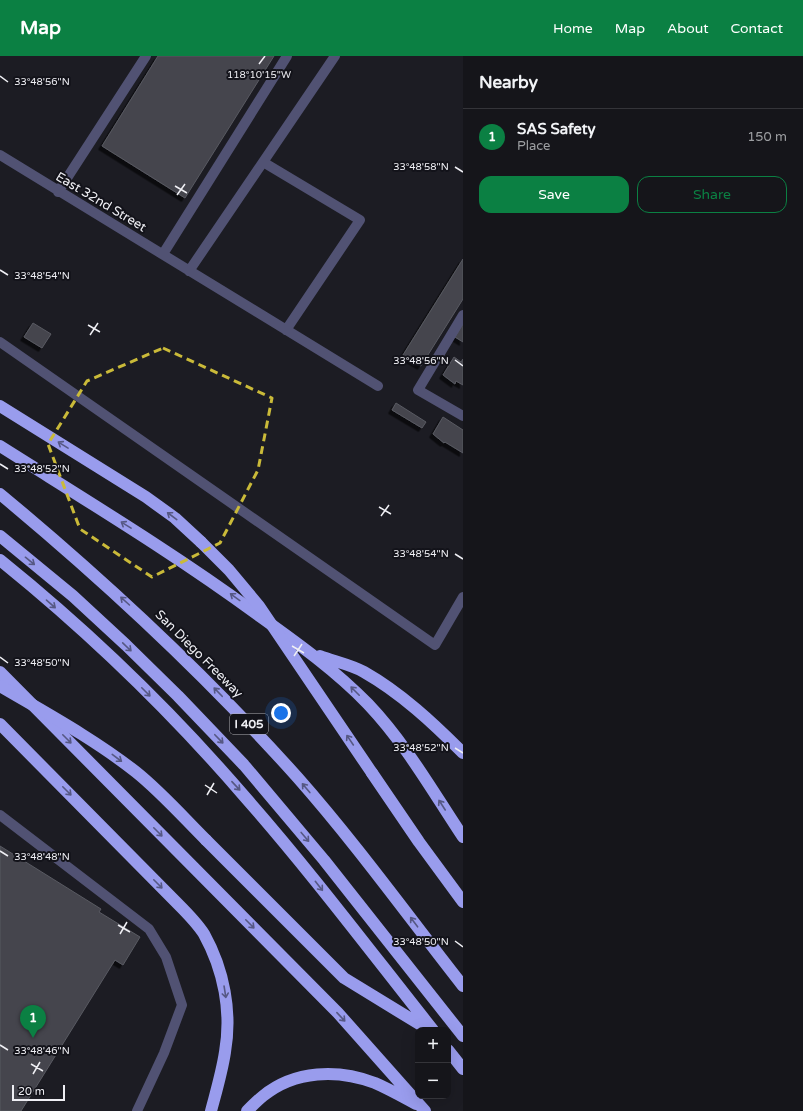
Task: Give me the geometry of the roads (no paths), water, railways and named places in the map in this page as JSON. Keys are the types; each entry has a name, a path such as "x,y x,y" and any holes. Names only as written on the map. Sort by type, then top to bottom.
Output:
{"highway":[{"path":"0,406 146,497 175,518 229,570 259,606 419,842 463,902"},
{"path":"0,446 156,544 220,587 312,653 341,677 391,730 413,760 463,838"},
{"name":"San Diego Freeway","path":"0,494 56,540 126,603 193,666 244,719 299,779 378,875 463,986"},
{"path":"0,536 73,596 126,645 178,696 244,765 324,860 463,1036"},
{"path":"0,560 98,646 143,689 245,796 295,856 430,1027"},
{"path":"312,653 362,671 410,705 435,726 463,753"},
{"path":"0,672 338,1013 424,1109"},
{"path":"0,686 75,730 107,751 136,773 206,840 344,978 424,1027"},
{"path":"0,724 178,904 203,934 214,956 223,980 228,1024 226,1052 211,1111"},
{"path":"451,1054 463,1069"},
{"path":"247,1111 263,1096 280,1085 299,1078 333,1074 353,1076 377,1084 424,1109"}],"lane":[{"path":"58,192 146,56"},
{"path":"163,254 287,56"},
{"path":"189,271 335,56"},
{"name":"East 32nd Street","path":"0,155 58,192 163,254 378,386"},
{"path":"263,162 360,220 286,330"},
{"path":"463,314 418,390 463,416"},
{"path":"0,342 435,645 463,598"},
{"path":"0,815 149,929 166,957 182,1005 164,1053 137,1111"}],"place":[{"name":"SAS Safety","path":"33,1038"}]}
